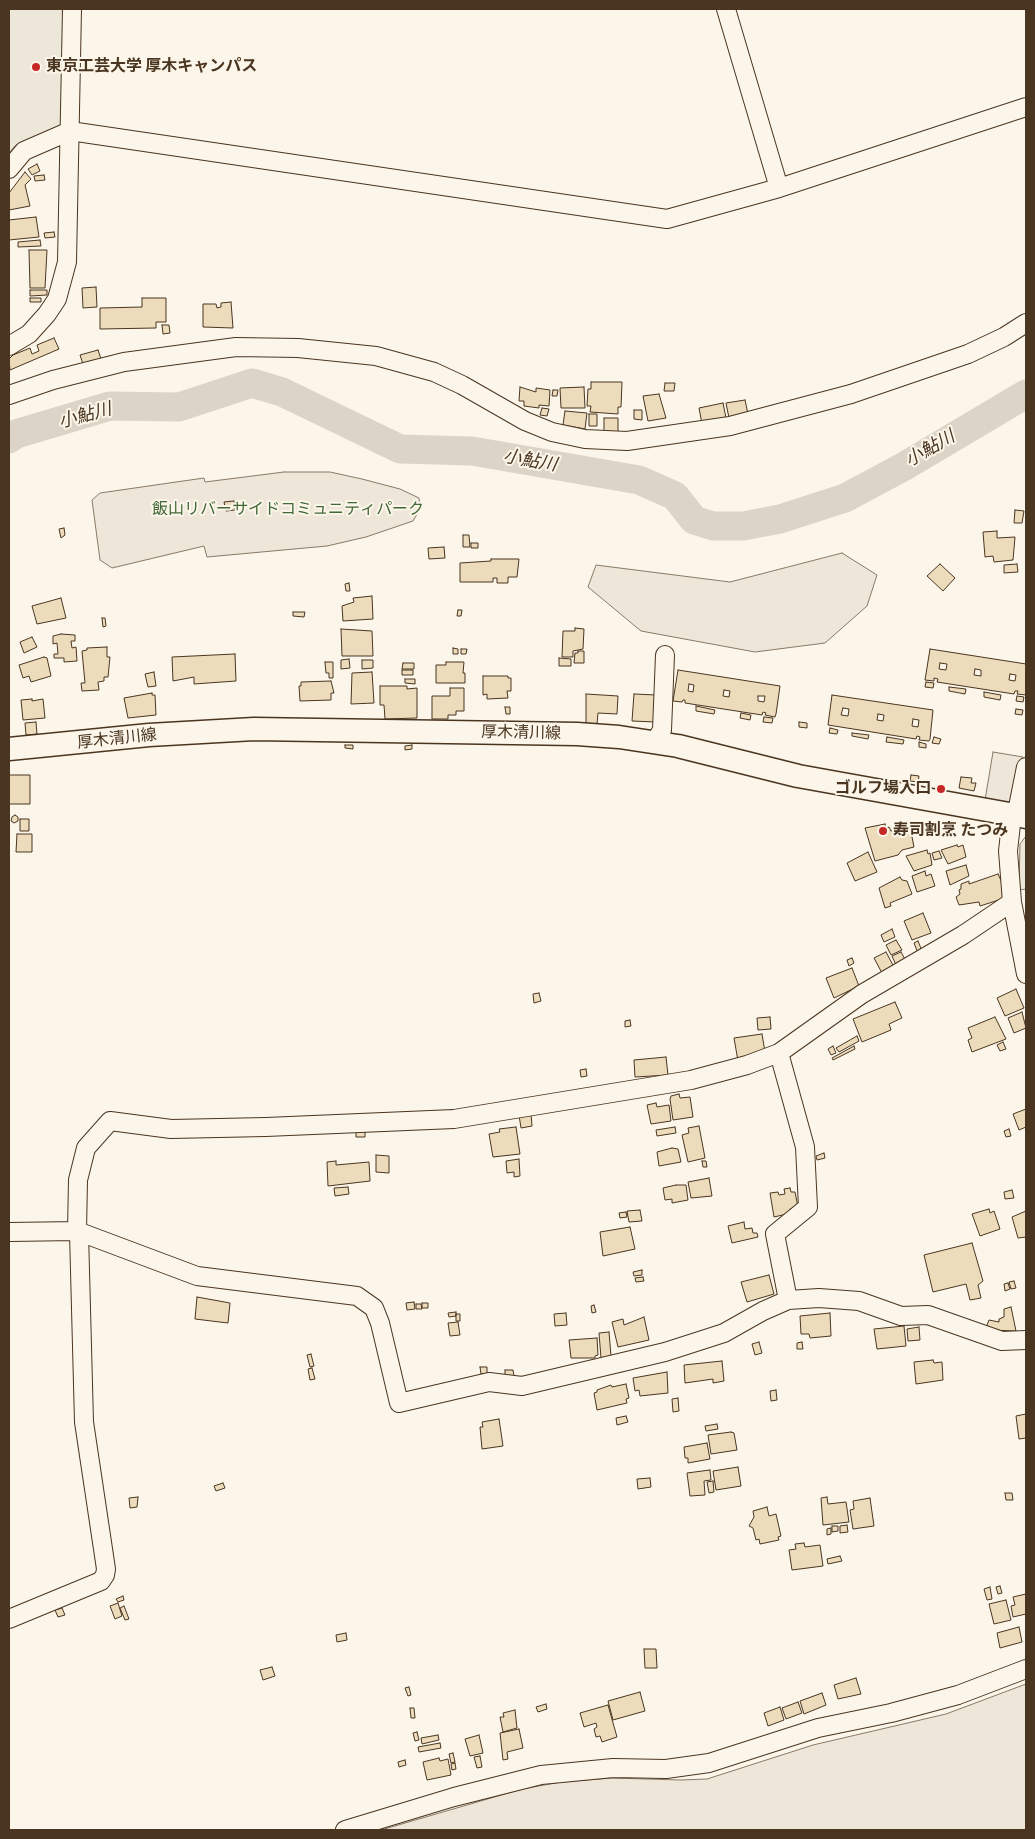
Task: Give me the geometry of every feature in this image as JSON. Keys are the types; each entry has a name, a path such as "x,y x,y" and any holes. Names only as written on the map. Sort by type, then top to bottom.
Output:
{"main road":[{"name":"厚木清川線","path":"9,749 149,735 254,729 577,734 654,743 798,776 1019,816"}],"street":[{"path":"9,346 29,334 57,299 67,262 72,9"},
{"path":"726,9 779,188"},
{"path":"9,169 24,151 70,131 667,220 779,188 1026,107"},
{"path":"9,395 52,380 124,362 236,347 298,348 376,356 434,372 462,385 525,421 552,432 586,439 627,441 730,426 851,394 968,354 1004,337 1026,323"},
{"path":"654,743 662,730 665,655"},
{"path":"1026,767 1018,807 1019,816 1008,851 1012,902 1026,974"},
{"path":"9,1619 101,1581 105,1575 106,1569 84,1422 78,1180 86,1148 110,1121 172,1128 266,1127 454,1119 691,1080 747,1065 779,1053 862,994 963,935 1012,902"},
{"path":"779,1053 805,1147 808,1207 775,1234 788,1300"},
{"path":"9,1232 78,1232 197,1276 357,1296 366,1300 374,1308 380,1323 400,1403 489,1382 522,1386 665,1352 724,1333 763,1311 788,1300 819,1298 859,1301 901,1316 928,1315 1002,1341 1026,1340"},
{"path":"345,1830 454,1797 542,1776 613,1768 666,1769 709,1763 818,1728 891,1713 958,1695 1026,1669"}],"green space":[{"name":"飯山リバーサイドコミュニティパーク","path":"284,472 330,472 400,489 419,498 420,509 413,521 366,537 327,546 207,557 204,546 112,568 100,560 92,500 100,493 204,478 205,482"},
{"path":"842,553 877,575 867,606 825,643 755,652 641,631 588,587 596,565 730,582"},
{"path":"993,752 1023,757 1016,799 1010,804 985,800"},
{"path":"1026,1684 1026,1830 381,1830 522,1789 561,1782 612,1778 707,1779 813,1745 946,1714"}],"shaded area":[{"name":"東京工芸大学 厚木キャンパス","path":"9,9 66,9 62,126 15,146 9,153"},
{"path":"1026,836 1026,889 1019,890 1020,844"}],"building":[{"path":"37,164 40,171 32,175 28,169"},
{"path":"25,172 31,179 25,185 30,206 9,210 9,193"},
{"path":"44,175 45,180 35,181 34,176"},
{"path":"36,217 39,237 9,240 9,220"},
{"path":"54,232 55,237 45,238 44,233"},
{"path":"40,240 41,246 18,247 18,242"},
{"path":"29,250 47,250 45,288 30,288"},
{"path":"96,287 97,307 83,308 82,288"},
{"path":"30,290 47,290 47,295 30,296"},
{"path":"30,298 41,298 41,302 30,302"},
{"path":"142,298 166,298 166,322 156,322 156,328 100,329 100,308 142,307"},
{"path":"231,302 233,328 203,327 203,304 216,304 217,308 221,307 221,303"},
{"path":"162,325 169,325 170,333 163,334"},
{"path":"54,338 59,349 10,370 9,359 13,355 30,348 32,354 39,351 37,345"},
{"path":"98,350 102,362 84,367 80,355"},
{"path":"591,382 622,382 621,407 618,407 618,414 590,412 591,406 587,406 588,389 591,389"},
{"path":"665,383 675,383 674,391 664,391"},
{"path":"520,387 536,392 536,388 550,390 549,406 539,405 539,408 524,406 524,401 519,401"},
{"path":"584,387 585,408 561,408 560,388"},
{"path":"553,390 558,390 557,396 552,396"},
{"path":"659,394 666,418 648,421 643,396"},
{"path":"745,400 748,414 729,418 726,403"},
{"path":"723,403 726,418 702,424 699,408"},
{"path":"542,408 549,409 547,416 540,415"},
{"path":"634,410 642,410 642,420 634,419"},
{"path":"565,411 587,413 585,429 563,425"},
{"path":"589,414 597,414 597,426 589,426"},
{"path":"604,418 618,418 618,433 604,434"},
{"path":"234,501 235,510 226,511 224,502"},
{"path":"1015,510 1024,511 1022,523 1014,523"},
{"path":"64,528 65,535 61,538 59,529"},
{"path":"997,531 997,538 1015,537 1013,560 994,562 993,556 985,557 983,532"},
{"path":"463,535 469,535 470,547 463,547"},
{"path":"471,543 478,543 478,548 471,548"},
{"path":"444,547 445,558 429,559 428,548"},
{"path":"491,559 519,559 517,577 508,577 508,583 497,583 497,578 493,578 493,582 460,582 460,563 491,561"},
{"path":"940,564 955,578 943,591 927,576"},
{"path":"1017,564 1018,572 1004,573 1004,565"},
{"path":"349,583 350,591 346,591 345,584"},
{"path":"372,596 373,619 343,621 342,606 354,602 353,598"},
{"path":"61,598 66,618 37,624 32,606"},
{"path":"458,610 462,610 461,616 457,616"},
{"path":"293,612 305,612 304,617 293,616"},
{"path":"102,618 105,618 106,626 103,627"},
{"path":"575,628 584,629 583,649 573,651 573,657 562,657 563,631 575,631"},
{"path":"341,629 372,631 373,656 342,656"},
{"path":"61,634 75,635 75,641 71,641 72,648 76,647 77,661 64,662 64,658 54,658 54,654 58,654 57,643 53,644 53,636"},
{"path":"32,637 37,647 24,653 20,642"},
{"path":"107,647 107,657 110,657 108,677 104,677 104,681 98,682 99,690 82,691 81,683 85,683 82,651 87,650 87,648"},
{"path":"453,648 458,649 458,654 453,654"},
{"path":"461,649 467,649 466,654 461,654"},
{"path":"930,649 1026,664 1026,695 1017,694 1018,691 1015,691 1014,694 937,682 938,679 934,678 934,681 925,680","holes":["940,663 947,664 946,670 939,669","975,669 981,670 981,676 974,675","1010,674 1016,675 1015,681 1009,680"]},
{"path":"578,651 584,651 584,663 574,663 575,653 578,653"},
{"path":"235,654 236,681 194,684 194,677 173,681 172,657"},
{"path":"44,657 47,658 51,676 31,682 29,676 23,678 19,665"},
{"path":"559,658 571,659 571,666 559,666"},
{"path":"349,659 350,668 341,669 341,660"},
{"path":"362,660 373,660 373,668 362,669"},
{"path":"325,662 333,662 333,678 329,678 329,673 326,673"},
{"path":"446,662 464,662 463,673 465,673 465,683 436,683 436,665 446,665"},
{"path":"403,663 414,663 414,669 402,669"},
{"path":"402,670 413,670 413,675 402,675"},
{"path":"678,670 780,686 775,717 765,715 766,713 763,712 762,715 685,703 685,700 682,702 673,701","holes":["689,684 694,685 693,692 688,691","724,690 730,691 729,697 723,696","758,696 765,696 764,702 758,701"]},
{"path":"154,672 156,686 148,687 145,674"},
{"path":"372,672 374,703 351,704 352,673"},
{"path":"483,676 508,676 508,678 511,678 511,691 507,691 508,698 487,699 487,694 483,695"},
{"path":"405,679 415,679 415,684 405,683"},
{"path":"331,681 334,693 331,693 331,700 300,701 299,686 301,686 301,682"},
{"path":"926,682 934,683 933,688 925,687"},
{"path":"380,686 407,686 407,689 417,688 417,718 385,719 384,705 380,705"},
{"path":"949,687 966,689 965,694 949,691"},
{"path":"450,688 464,688 464,711 456,711 456,715 448,715 448,719 432,719 432,696 450,696"},
{"path":"984,692 1001,695 1000,700 984,697"},
{"path":"152,693 152,695 155,695 156,715 128,718 124,698"},
{"path":"586,694 618,696 617,714 598,713 597,724 586,723"},
{"path":"634,694 656,695 655,722 632,721"},
{"path":"832,695 933,710 929,741 919,740 920,737 917,736 916,739 828,725","holes":["843,708 849,709 848,716 841,715","878,714 884,715 883,721 877,720","913,719 919,720 918,727 912,726"]},
{"path":"1017,696 1024,697 1023,702 1016,701"},
{"path":"32,699 32,701 43,699 45,718 23,720 21,700"},
{"path":"696,706 715,710 714,714 696,711"},
{"path":"505,707 510,707 510,714 506,714"},
{"path":"1016,709 1023,710 1022,715 1015,714"},
{"path":"741,713 751,715 750,720 740,718"},
{"path":"764,717 773,718 772,723 763,722"},
{"path":"36,722 37,734 26,735 25,723"},
{"path":"799,722 807,723 807,728 799,727"},
{"path":"830,728 838,730 837,734 829,733"},
{"path":"852,733 869,735 868,739 852,736"},
{"path":"887,737 904,740 903,744 886,742"},
{"path":"934,737 941,739 939,744 932,743"},
{"path":"919,742 926,744 926,748 919,747"},
{"path":"345,745 353,745 353,749 345,748"},
{"path":"412,745 412,749 405,750 405,746"},
{"path":"9,775 30,775 30,804 9,804"},
{"path":"911,775 919,776 918,782 910,781"},
{"path":"961,777 972,778 971,783 976,783 974,791 959,788"},
{"path":"15,815 18,817 18,821 14,823 11,821"},
{"path":"20,819 29,819 29,831 20,831"},
{"path":"885,824 886,828 889,827 891,831 898,829 899,835 911,832 914,847 902,850 898,855 875,861 865,828"},
{"path":"17,834 32,834 32,852 16,852"},
{"path":"957,845 958,847 963,845 966,857 948,864 941,850"},
{"path":"927,850 928,854 930,853 932,865 914,871 906,856"},
{"path":"939,851 942,858 934,860 932,853"},
{"path":"868,852 877,872 855,881 847,863"},
{"path":"966,865 969,876 950,885 946,871"},
{"path":"925,871 926,876 931,874 935,886 917,892 912,876"},
{"path":"998,874 1006,891 1005,898 980,906 979,902 959,905 956,897 960,894 961,884 969,881 969,884"},
{"path":"900,877 902,880 907,881 912,894 890,903 891,906 885,908 879,888"},
{"path":"923,913 931,933 912,940 904,921"},
{"path":"892,929 895,937 884,942 881,935"},
{"path":"896,940 902,950 891,955 886,945"},
{"path":"918,941 922,951 918,953 914,943"},
{"path":"886,952 894,967 882,973 874,958"},
{"path":"901,952 906,961 896,965 892,956"},
{"path":"852,958 854,963 849,966 847,960"},
{"path":"852,968 859,986 834,998 826,978"},
{"path":"1016,989 1024,1008 1005,1016 997,998"},
{"path":"539,993 541,1001 534,1003 533,994"},
{"path":"895,1002 902,1018 889,1024 891,1030 862,1042 853,1019"},
{"path":"1022,1012 1026,1028 1014,1033 1008,1018"},
{"path":"770,1017 771,1029 758,1030 757,1018"},
{"path":"995,1017 1006,1039 972,1052 968,1040 972,1038 968,1028"},
{"path":"630,1020 631,1026 625,1027 625,1021"},
{"path":"762,1034 765,1052 738,1061 734,1038"},
{"path":"857,1036 859,1041 839,1052 836,1048"},
{"path":"1003,1042 1006,1049 1000,1051 997,1045"},
{"path":"833,1046 836,1053 831,1055 828,1049"},
{"path":"854,1046 855,1049 833,1060 832,1058"},
{"path":"666,1057 668,1075 635,1077 634,1060"},
{"path":"586,1069 587,1076 581,1077 580,1070"},
{"path":"679,1094 680,1098 690,1097 693,1117 673,1120 670,1099 671,1096"},
{"path":"656,1103 657,1107 669,1105 671,1121 651,1124 647,1105"},
{"path":"1026,1109 1026,1127 1019,1130 1013,1114"},
{"path":"531,1113 532,1126 521,1128 519,1115"},
{"path":"699,1126 705,1158 688,1162 682,1135 689,1133 688,1128"},
{"path":"516,1127 520,1154 493,1157 489,1134 500,1132 499,1129"},
{"path":"675,1127 676,1133 657,1136 656,1130"},
{"path":"1009,1129 1011,1136 1006,1137 1004,1131"},
{"path":"356,1131 365,1131 365,1137 356,1137"},
{"path":"672,1148 678,1149 681,1162 659,1166 657,1152"},
{"path":"824,1153 825,1158 817,1160 816,1156"},
{"path":"376,1155 389,1156 389,1173 376,1172"},
{"path":"519,1159 520,1176 514,1177 514,1172 507,1173 506,1161"},
{"path":"336,1161 336,1165 369,1162 370,1181 328,1186 327,1162"},
{"path":"702,1161 706,1161 707,1167 703,1167"},
{"path":"709,1178 712,1196 691,1198 688,1182"},
{"path":"686,1185 688,1200 672,1203 672,1199 665,1200 663,1188"},
{"path":"348,1187 349,1194 335,1196 334,1188"},
{"path":"790,1188 791,1192 795,1192 798,1207 790,1209 791,1213 774,1217 770,1193 778,1192 779,1195 785,1194 784,1189"},
{"path":"1012,1190 1014,1198 1005,1199 1004,1192"},
{"path":"989,1209 990,1213 994,1211 1000,1229 980,1236 972,1214"},
{"path":"640,1210 642,1221 629,1222 627,1211"},
{"path":"1026,1211 1026,1237 1018,1238 1012,1217"},
{"path":"626,1212 627,1217 620,1218 619,1213"},
{"path":"744,1222 745,1229 752,1228 753,1233 757,1233 758,1237 732,1243 728,1226"},
{"path":"630,1227 635,1249 603,1256 600,1232"},
{"path":"972,1243 983,1281 978,1285 981,1298 970,1300 966,1284 933,1292 924,1255"},
{"path":"642,1270 642,1275 634,1276 633,1272"},
{"path":"769,1275 774,1294 747,1302 741,1282"},
{"path":"643,1277 644,1281 636,1282 635,1278"},
{"path":"1014,1281 1016,1288 1011,1289 1009,1282"},
{"path":"1008,1283 1010,1289 1005,1291 1004,1284"},
{"path":"197,1297 230,1303 228,1323 195,1319"},
{"path":"414,1302 415,1309 407,1310 406,1303"},
{"path":"422,1303 428,1303 428,1308 422,1308"},
{"path":"416,1304 421,1304 422,1309 416,1309"},
{"path":"594,1305 596,1312 592,1313 591,1306"},
{"path":"1011,1307 1016,1331 989,1330 987,1325 989,1320 999,1322 999,1319 1004,1317 1004,1309"},
{"path":"456,1312 456,1316 449,1317 448,1313"},
{"path":"566,1313 567,1325 555,1326 554,1314"},
{"path":"830,1313 831,1336 810,1338 809,1334 801,1334 800,1316"},
{"path":"456,1314 460,1314 460,1321 456,1321"},
{"path":"644,1317 649,1340 618,1347 612,1322 623,1319 624,1325"},
{"path":"458,1322 460,1335 450,1336 448,1323"},
{"path":"904,1326 906,1346 877,1349 874,1329"},
{"path":"919,1327 920,1340 908,1341 907,1329"},
{"path":"609,1332 611,1356 601,1358 599,1333"},
{"path":"597,1338 598,1355 595,1358 571,1358 569,1340"},
{"path":"759,1342 762,1353 755,1355 752,1344"},
{"path":"802,1342 803,1349 797,1349 797,1343"},
{"path":"311,1354 314,1366 310,1367 307,1355"},
{"path":"933,1360 934,1363 942,1362 943,1380 916,1384 914,1362"},
{"path":"722,1361 724,1381 713,1383 713,1379 685,1383 684,1365"},
{"path":"480,1367 487,1367 487,1374 481,1374"},
{"path":"312,1368 315,1379 310,1380 308,1369"},
{"path":"505,1370 513,1370 514,1376 505,1376"},
{"path":"667,1372 668,1393 640,1396 639,1390 635,1391 633,1378"},
{"path":"626,1384 629,1398 626,1399 627,1403 597,1410 594,1393 597,1390 611,1385 612,1387"},
{"path":"776,1390 777,1400 771,1401 770,1391"},
{"path":"678,1398 679,1411 673,1412 672,1399"},
{"path":"1026,1414 1026,1438 1019,1439 1016,1416"},
{"path":"626,1416 628,1422 617,1425 616,1418"},
{"path":"499,1419 503,1446 482,1449 480,1427 483,1427 482,1422"},
{"path":"717,1424 718,1429 706,1431 705,1426"},
{"path":"734,1433 737,1450 711,1454 708,1435"},
{"path":"707,1443 710,1459 688,1463 688,1458 685,1458 684,1447"},
{"path":"738,1467 741,1486 716,1490 713,1471"},
{"path":"710,1470 711,1480 704,1481 705,1495 690,1496 687,1473"},
{"path":"650,1478 651,1487 638,1489 637,1479"},
{"path":"713,1481 714,1492 709,1493 707,1482"},
{"path":"223,1483 225,1488 216,1491 214,1486"},
{"path":"1005,1493 1012,1493 1013,1500 1006,1500"},
{"path":"138,1497 137,1507 130,1508 129,1498"},
{"path":"827,1497 828,1504 846,1502 849,1522 823,1525 821,1498"},
{"path":"870,1498 874,1526 853,1529 850,1510 854,1509 853,1501"},
{"path":"767,1507 769,1516 776,1514 781,1536 778,1537 779,1540 760,1544 759,1539 756,1540 753,1528 749,1526 754,1517 753,1511"},
{"path":"847,1525 848,1532 840,1533 840,1526"},
{"path":"832,1526 838,1526 838,1531 832,1532"},
{"path":"831,1528 831,1534 827,1535 827,1529"},
{"path":"804,1543 805,1547 820,1545 823,1566 792,1570 789,1550 796,1549 795,1544"},
{"path":"840,1556 842,1561 828,1564 827,1559"},
{"path":"1000,1586 1002,1593 998,1594 996,1587"},
{"path":"990,1587 992,1599 987,1600 984,1589"},
{"path":"1026,1594 1026,1614 1013,1617 1011,1606 1015,1605 1013,1597"},
{"path":"123,1596 124,1600 118,1602 116,1599"},
{"path":"1006,1600 1011,1620 994,1624 989,1604"},
{"path":"118,1603 122,1616 115,1619 110,1606"},
{"path":"124,1606 129,1619 125,1620 120,1608"},
{"path":"62,1608 65,1615 58,1617 55,1610"},
{"path":"1019,1627 1022,1642 1000,1648 997,1633"},
{"path":"346,1633 347,1640 337,1642 336,1635"},
{"path":"644,1649 656,1649 657,1668 645,1668"},
{"path":"272,1667 275,1676 263,1680 260,1670"},
{"path":"856,1678 861,1694 838,1699 834,1685"},
{"path":"409,1687 411,1695 408,1696 405,1688"},
{"path":"640,1692 645,1711 613,1720 608,1701"},
{"path":"822,1693 826,1705 804,1714 800,1701"},
{"path":"798,1702 802,1713 786,1719 782,1708"},
{"path":"546,1704 547,1709 538,1712 536,1707"},
{"path":"608,1705 617,1737 602,1742 600,1736 596,1737 594,1729 597,1727 596,1723 584,1727 580,1713"},
{"path":"780,1707 784,1720 768,1726 764,1713"},
{"path":"410,1708 414,1708 415,1718 411,1718"},
{"path":"515,1710 517,1728 503,1732 500,1717 504,1717 503,1713"},
{"path":"519,1729 523,1748 507,1752 508,1759 503,1760 500,1733"},
{"path":"417,1732 419,1740 415,1741 413,1733"},
{"path":"438,1735 439,1740 422,1744 421,1738"},
{"path":"479,1735 483,1753 470,1756 465,1739"},
{"path":"440,1743 441,1748 419,1752 418,1747"},
{"path":"453,1753 455,1762 451,1763 449,1754"},
{"path":"480,1756 482,1767 477,1768 474,1757"},
{"path":"439,1758 440,1761 448,1759 451,1775 427,1780 423,1762"},
{"path":"405,1760 406,1765 399,1767 398,1762"},
{"path":"455,1763 456,1769 452,1770 451,1764"}],"waterway":[{"name":"小鮎川","path":"9,439 16,434 110,406 179,407 252,383 282,392 400,449 472,451 639,480 675,496 694,520 713,526 743,526 780,519 845,498 903,467 1026,394"}],"place":[{"name":"東京工芸大学 厚木キャンパス","path":"36,67"},
{"name":"ゴルフ場入口","path":"941,789"},
{"name":"寿司割烹 たつみ","path":"883,831"}]}
